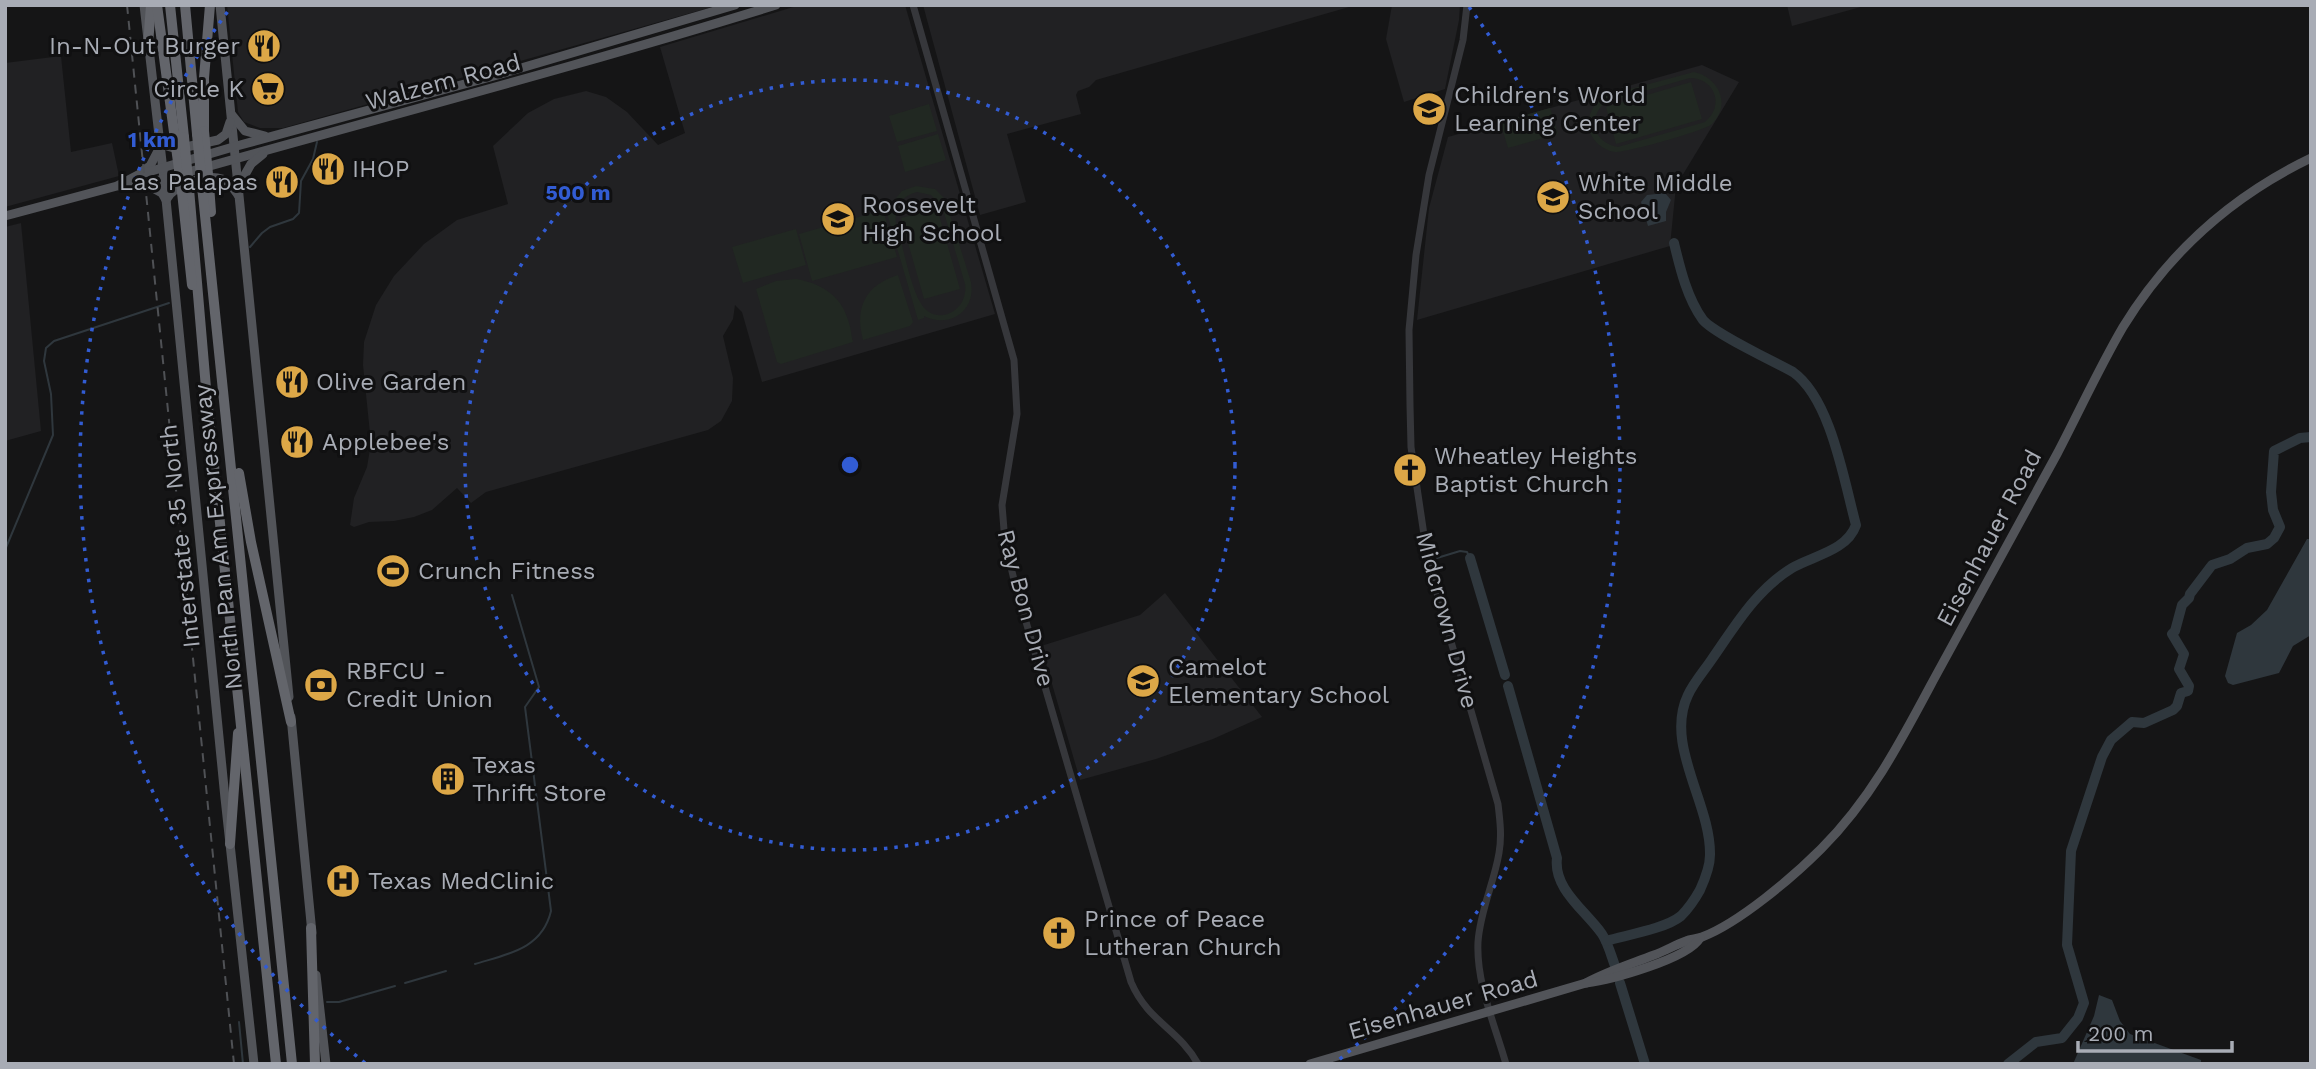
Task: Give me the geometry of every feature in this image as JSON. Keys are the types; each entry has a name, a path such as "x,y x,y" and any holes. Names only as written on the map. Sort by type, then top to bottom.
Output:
{"highway":[{"path":"148,45 151,5"},
{"path":"157,5 186,190"},
{"name":"North Pan Am Expressway","path":"170,5 184,137 186,190 276,1064"},
{"name":"North Pan Am Expressway","path":"185,5 201,132 292,1064"},
{"path":"201,132 210,5"},
{"path":"220,345 244,505 291,722"},
{"path":"230,844 238,694"},
{"path":"311,928 316,1026 315,1064"}],"main road":[{"name":"Interstate 35 North","path":"144,5 254,1064"},
{"path":"220,5 326,1064"},
{"name":"Walzem Road","path":"117,186 138,175 233,147 494,76 735,5"},
{"path":"713,25 749,5"},
{"name":"Walzem Road","path":"5,216 117,186 146,184 457,98 776,5"},
{"path":"457,98 492,83 494,76"},
{"path":"231,113 245,131 271,137"},
{"path":"138,175 150,166 160,141 174,149 212,142 226,134 231,113"},
{"path":"238,192 251,164 275,147"},
{"name":"Eisenhauer Road","path":"1586,983 1606,972 1693,946 1700,938 1754,906 1820,850 1846,821 1885,769 2110,351 2160,274 2186,245 2231,205 2311,158"},
{"path":"166,200 169,193 181,185 214,177 228,182 238,192"},
{"path":"146,184 162,194 166,200"},
{"name":"Eisenhauer Road","path":"1310,1064 1586,983 1608,980 1684,947 1688,940 1700,938"}],"street":[{"name":"Ray Bon Drive","path":"913,5 1014,360 1017,414 1002,505 1005,541 1016,584 1131,982 1146,1009 1186,1045 1198,1064"},
{"name":"Midcrown Drive","path":"1467,5 1463,40 1437,140 1421,219 1409,330 1411,447 1428,562 1498,804 1500,850 1483,912 1478,946 1480,966 1506,1064"}],"shaded area":[{"path":"227,5 719,5 283,128 260,128 244,122 238,112"},
{"path":"800,5 905,5 995,314 762,382 742,312 735,305 733,319 723,336 733,378 732,401 721,421 708,430 486,492 471,503 457,488 432,510 414,517 369,522 354,527 350,525 354,498 367,467 371,443 363,365 364,342 376,305 394,276 424,244 457,220 508,204 493,146 528,113 554,99 586,91 606,97 627,112 658,145 685,133 660,47"},
{"path":"923,5 1356,5 1096,80 1076,95 1081,114 1007,134 1026,202 980,215"},
{"path":"1392,5 1460,5 1445,89 1404,102 1386,39"},
{"path":"1787,5 1868,5 1792,26"},
{"path":"61,56 71,152 112,143 119,176 5,207 5,63"},
{"name":"White Middle School","path":"1702,65 1739,82 1676,186 1670,246 1417,320 1429,208 1448,137"},
{"path":"1694,72 1710,79 1716,85 1720,92 1721,108 1712,124 1706,127 1664,141 1615,152 1598,144 1589,128 1592,110 1604,96","holes":["1690,78 1699,79 1711,88 1716,101 1711,116 1705,122 1618,147 1603,141 1598,135 1596,115 1606,102"]},
{"path":"1691,82 1702,119 1616,144 1606,107"},
{"path":"929,104 937,131 897,142 889,116"},
{"path":"1550,108 1558,134 1508,148 1500,122"},
{"path":"938,134 946,160 905,172 898,146"},
{"path":"916,186 935,189 945,199 971,282 969,301 965,309 952,319 924,316 918,320 884,203 890,201 891,204 902,191","holes":["917,192 931,195 942,206 965,284 962,302 956,309 941,315 926,310 916,294 896,223 896,212 903,199"]},
{"path":"1665,193 1671,200 1666,221 1648,226 1641,202 1647,195"},
{"path":"937,208 960,289 924,299 901,218"},
{"path":"883,210 897,257 812,281 799,234"},
{"path":"21,223 41,431 5,441 5,227"},
{"path":"796,229 806,265 743,283 732,247"},
{"path":"898,275 913,322 910,326 863,340 860,317 865,299 878,285"},
{"path":"796,279 821,287 835,297 845,311 853,342 781,364 777,362 756,289 776,281"},
{"path":"2307,539 2311,539 2311,635 2293,646 2279,673 2233,685 2228,683 2225,676 2237,633 2251,625 2267,610"},
{"name":"Camelot Elementary School","path":"1165,593 1262,717 1213,739 1156,759 1080,780 1041,646 1140,615"},
{"path":"2099,995 2112,1000 2120,1021 2130,1034 2201,1060 2201,1064 2073,1064 2094,1016"}],"waterway":[{"path":"250,247 270,227 293,219 299,213 301,181 313,159 317,142"},
{"path":"1606,941 1674,921 1689,907 1707,873 1710,855 1708,835 1681,734 1682,714 1693,686 1738,622 1768,587 1792,568 1837,547 1845,541 1856,525 1841,464 1817,401 1793,372 1731,340 1703,320 1688,293 1674,243"},
{"path":"5,550 53,435 51,394 44,361 46,348 54,341 169,303"},
{"path":"2008,1064 2036,1042 2062,1038 2078,1018 2084,1003 2067,945 2071,851 2102,757 2111,740 2132,722 2144,723 2173,710 2181,693 2188,691 2189,686 2179,669 2184,654 2172,634 2182,605 2212,565 2230,559 2247,548 2267,544 2274,538 2280,527 2273,510 2271,492 2274,451 2300,438 2311,437"},
{"path":"1437,558 1460,551 1467,552 1470,558"},
{"path":"1470,558 1505,675"},
{"path":"475,964 511,953 532,942 547,924 551,911 525,707 539,687 512,595"},
{"path":"1508,686 1557,858 1560,880 1565,890 1602,934 1615,966"},
{"path":"405,983 446,971"},
{"path":"1620,983 1645,1064"},
{"path":"327,1002 339,1002 395,986"},
{"path":"239,1022 243,1064"}],"railway":[{"path":"127,5 234,1064"}],"place":[{"name":"In-N-Out Burger","path":"264,46"},
{"name":"Circle K","path":"268,89"},
{"name":"Children's World Learning Center","path":"1429,109"},
{"name":"IHOP","path":"328,169"},
{"name":"Las Palapas","path":"282,182"},
{"name":"White Middle School","path":"1553,197"},
{"name":"Roosevelt High School","path":"838,219"},
{"name":"Olive Garden","path":"292,382"},
{"name":"Applebee's","path":"297,442"},
{"name":"Wheatley Heights Baptist Church","path":"1410,470"},
{"name":"Crunch Fitness","path":"393,571"},
{"name":"Camelot Elementary School","path":"1143,681"},
{"name":"RBFCU - Credit Union","path":"321,685"},
{"name":"Texas Thrift Store","path":"448,779"},
{"name":"Texas MedClinic","path":"343,881"},
{"name":"Prince of Peace Lutheran Church","path":"1059,933"}]}
